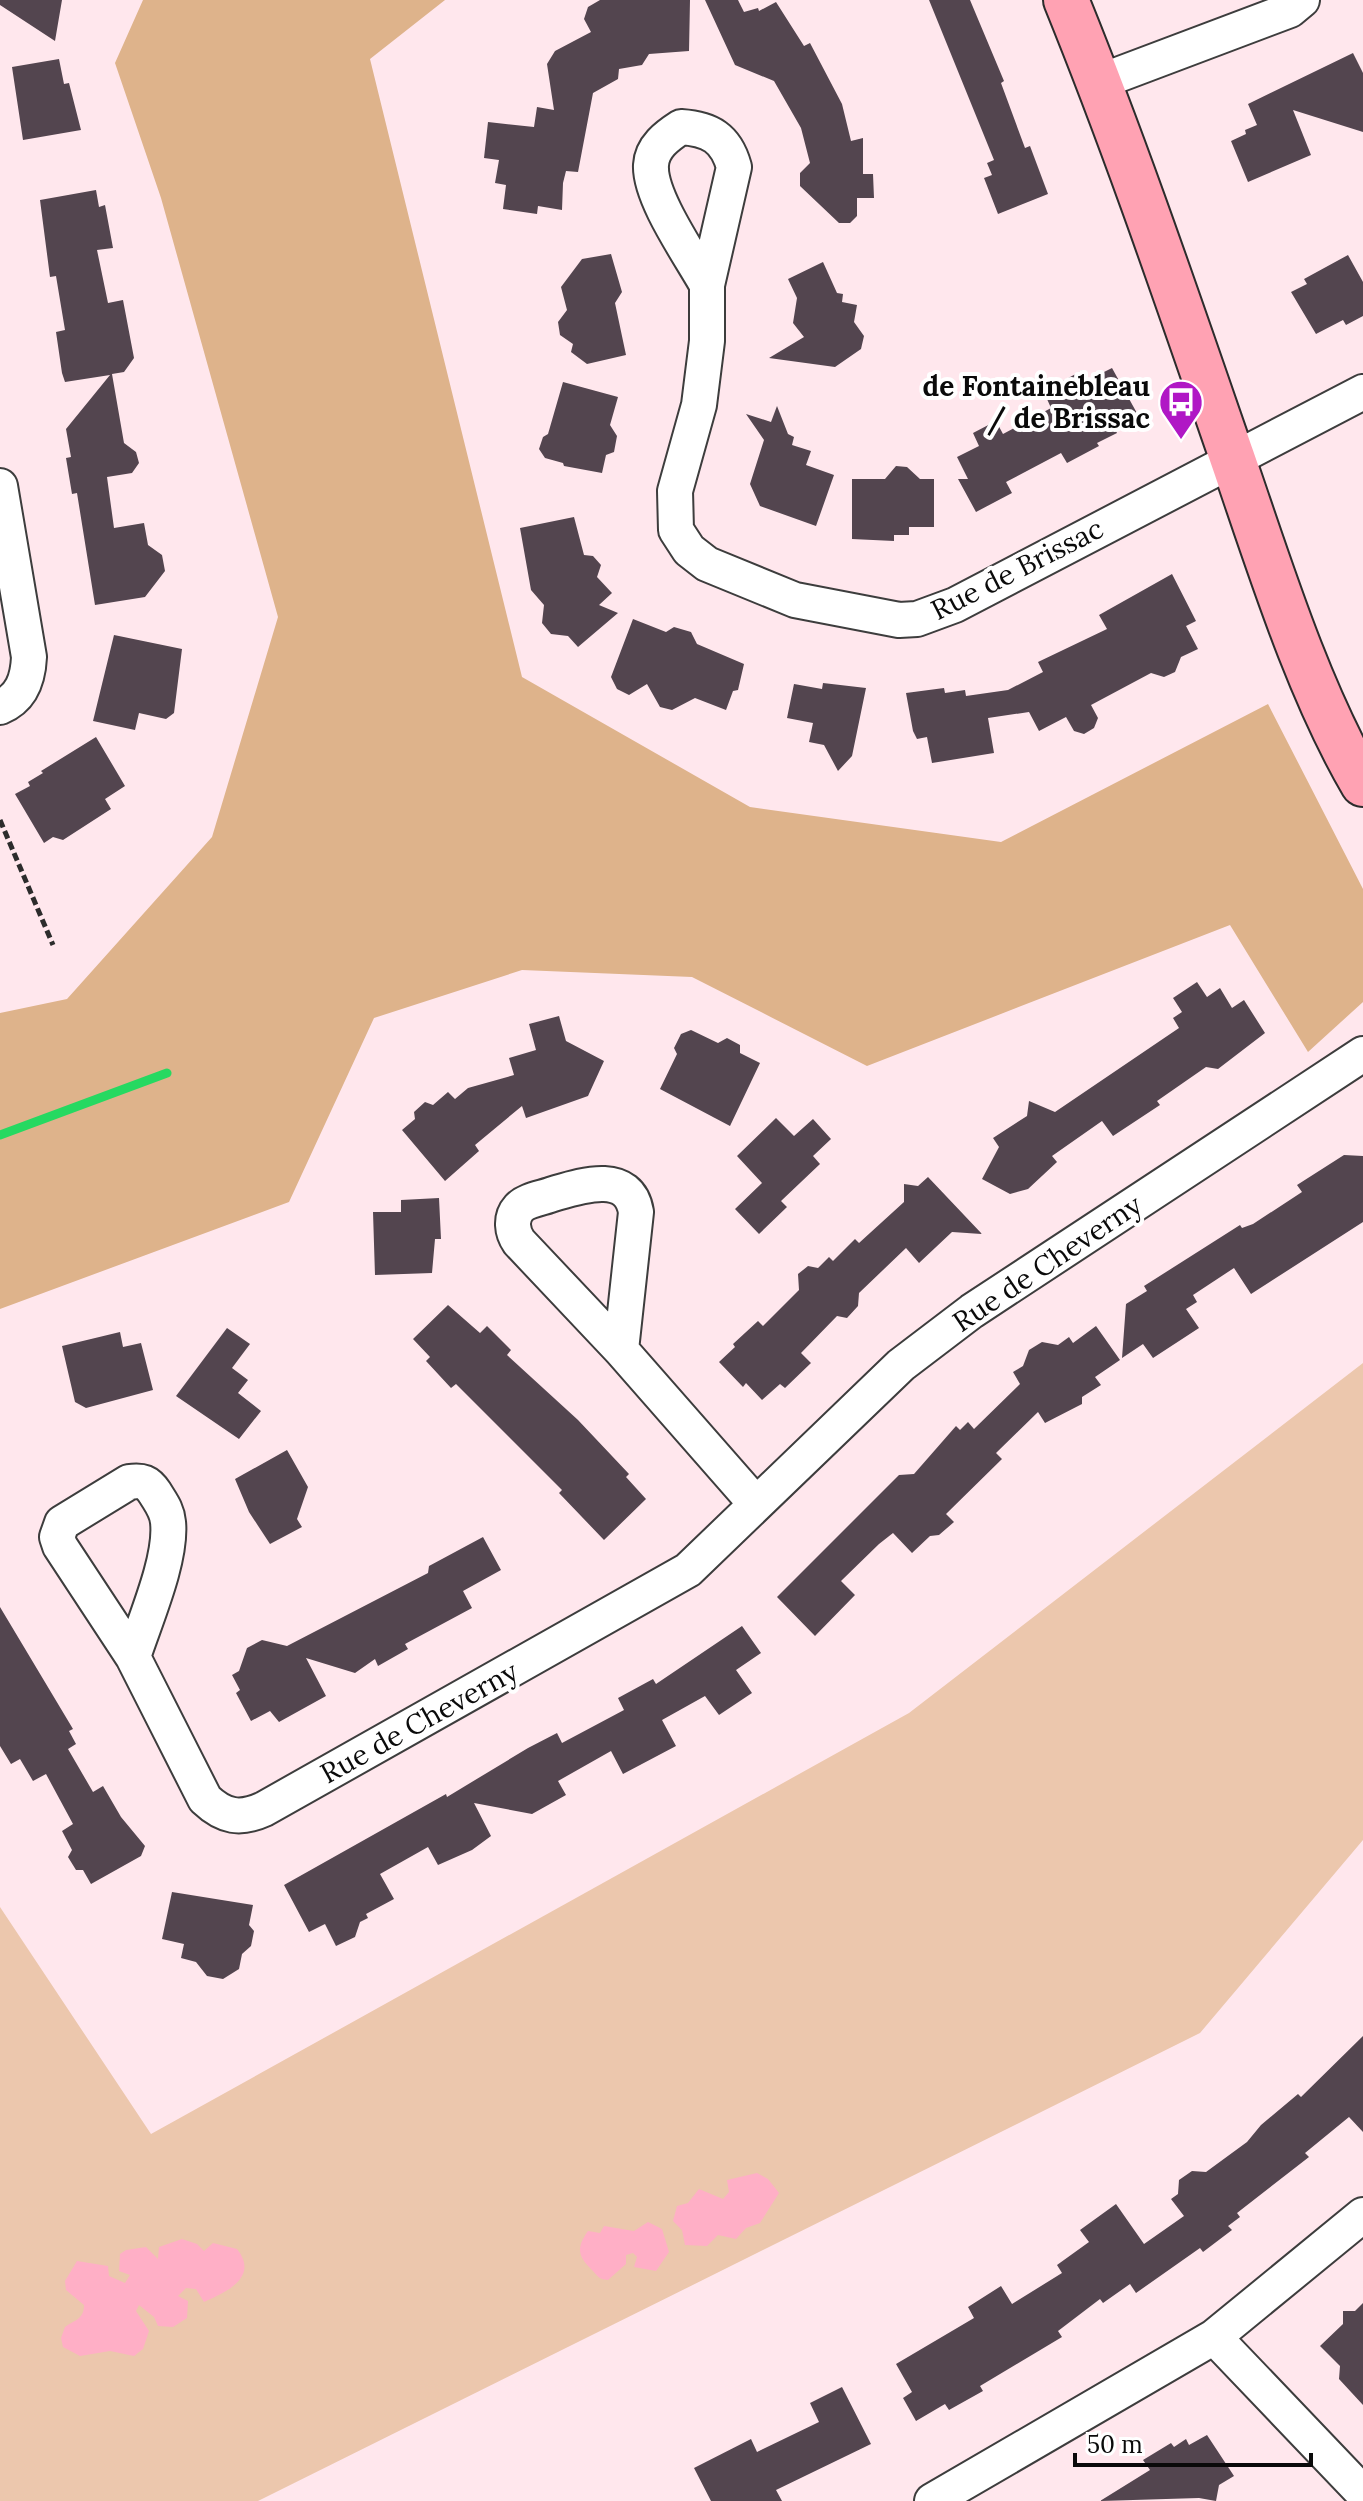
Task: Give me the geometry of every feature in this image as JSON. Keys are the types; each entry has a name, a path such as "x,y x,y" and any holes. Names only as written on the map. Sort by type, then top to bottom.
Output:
{"street":[{"path":"1066,0 1099,82 1305,655 1363,784"},
{"path":"1099,82 1290,10 1302,0"},
{"name":"Rue de Brissac","path":"707,285 707,341 699,405 675,491 676,530 689,550 707,564 795,600 870,617 899,620 925,616 955,605 1363,392"},
{"path":"0,486 29,657 25,684 17,696 0,707"},
{"name":"Rue de Cheverny","path":"133,1657 165,1551 169,1527 163,1505 150,1485 138,1481 129,1482 62,1523 57,1537 133,1657 200,1791 218,1811 244,1816 264,1809 671,1581 710,1550 901,1365 992,1296 1363,1054"},
{"path":"621,1350 636,1212 630,1197 614,1185 593,1183 524,1203 516,1212 513,1234 621,1350 756,1504"},
{"path":"932,2501 1214,2337 1363,2215"},
{"path":"1214,2337 1363,2493"}],"path":[{"path":"0,820 53,945"}],"shaded area":[{"path":"143,0 445,0 370,59 522,677 750,807 1001,842 1268,704 1363,889 1363,1002 1308,1052 1230,925 867,1066 692,977 522,970 374,1018 289,1202 0,1309 0,1013 67,999 212,837 278,617 161,198 115,63"},
{"path":"1363,1363 1363,1840 1200,2033 258,2501 0,2501 0,1907 151,2134 909,1713"}],"sand":[{"path":"757,2173 768,2179 779,2193 760,2223 746,2228 736,2239 718,2235 707,2246 685,2245 682,2230 673,2221 677,2206 688,2203 699,2189 723,2199 729,2192 727,2180"},
{"path":"648,2222 662,2229 669,2252 656,2271 634,2267 637,2257 633,2253 626,2255 626,2264 605,2280 582,2257 581,2243 588,2231 600,2233 604,2226 634,2231"},
{"path":"182,2239 197,2244 204,2251 213,2243 237,2249 243,2260 242,2277 228,2290 204,2302 196,2289 186,2288 178,2296 188,2301 187,2318 173,2327 158,2326 154,2317 139,2305 136,2311 149,2331 143,2349 134,2356 110,2351 80,2356 63,2347 61,2338 65,2327 78,2319 84,2310 84,2305 66,2290 65,2281 77,2261 108,2266 109,2276 125,2283 130,2275 119,2271 120,2254 146,2247 158,2259 159,2247"}],"building":[{"path":"0,0 62,0 55,41 0,5"},
{"path":"600,0 690,0 689,51 649,54 642,65 619,69 618,79 593,93 578,172 566,171 562,210 538,206 537,214 503,209 506,185 495,183 499,160 484,158 488,122 534,127 537,107 554,110 547,64 555,51 591,32 584,19 588,7"},
{"path":"705,0 738,0 744,12 758,8 759,11 776,2 804,46 810,43 842,104 851,141 863,138 863,174 873,174 874,198 857,198 857,216 850,223 839,223 800,186 800,173 810,163 801,128 774,81 735,65"},
{"path":"929,0 970,0 1004,81 1001,83 1025,148 1030,146 1048,194 998,214 984,178 992,175 987,163 994,160"},
{"path":"1353,53 1363,73 1363,132 1293,110 1311,155 1248,182 1231,141 1257,125 1248,104"},
{"path":"59,59 64,84 69,83 81,130 23,140 12,67"},
{"path":"96,190 99,207 105,205 113,248 97,250 108,303 123,300 134,358 124,372 112,374 124,443 136,452 139,463 132,473 107,477 114,528 144,523 148,545 162,555 165,571 145,597 95,605 77,493 72,494 66,458 71,457 66,429 110,375 65,382 56,332 65,330 56,276 50,277 40,200"},
{"path":"611,254 622,292 615,303 626,355 587,364 571,352 573,344 560,335 558,322 567,310 561,287 582,259"},
{"path":"1348,255 1363,282 1363,316 1346,325 1343,320 1316,334 1291,292 1307,284 1304,279"},
{"path":"823,262 837,293 843,294 842,302 857,305 854,322 864,336 861,349 835,367 769,358 804,337 793,323 797,298 788,279"},
{"path":"1112,368 1138,415 1114,427 1117,433 1097,443 1099,446 1067,463 1061,453 1006,482 1012,493 976,512 958,479 968,479 957,457 979,446 973,433 996,421 1003,434 1051,408 1047,399 1063,391 1059,383 1083,370 1088,380"},
{"path":"563,382 618,397 610,425 617,436 614,452 606,455 602,473 564,466 545,458 539,449 543,437 548,434"},
{"path":"777,406 788,434 794,437 792,445 811,451 806,465 834,475 816,526 760,506 750,484 764,440 746,414 771,422"},
{"path":"896,466 907,467 920,479 934,479 934,527 909,527 909,535 894,535 894,541 852,539 852,479 885,479"},
{"path":"574,517 584,555 593,556 601,565 597,577 612,593 599,605 618,613 578,647 568,636 551,634 542,623 544,605 531,590 520,528"},
{"path":"1172,574 1196,621 1186,626 1198,649 1181,657 1175,672 1164,677 1151,673 1091,705 1098,718 1094,728 1084,734 1074,731 1066,717 1039,731 1029,712 988,718 994,753 932,763 927,737 917,739 913,731 906,693 944,688 945,693 965,690 966,696 1008,690 1043,672 1038,662 1107,629 1099,615"},
{"path":"633,619 666,632 674,627 691,632 697,644 744,664 738,690 733,691 726,710 695,698 672,710 660,707 647,684 629,695 617,689 611,677"},
{"path":"114,635 182,649 174,713 166,719 139,713 135,730 93,721"},
{"path":"823,683 866,688 852,756 838,771 824,745 809,742 813,723 787,718 794,684 822,689"},
{"path":"96,737 125,786 105,799 111,809 63,840 53,837 44,843 15,794 30,786 28,782 43,773 41,771"},
{"path":"1197,982 1207,997 1220,988 1232,1008 1244,1000 1265,1033 1218,1069 1206,1067 1157,1101 1160,1105 1113,1136 1102,1121 1052,1156 1057,1162 1028,1189 1010,1194 982,1179 999,1147 993,1138 1027,1116 1029,1101 1055,1112 1179,1028 1173,1018 1182,1012 1173,998"},
{"path":"559,1016 566,1041 604,1061 588,1096 526,1118 522,1106 475,1145 479,1151 445,1181 402,1130 415,1119 414,1112 425,1102 433,1105 448,1092 455,1099 468,1088 514,1075 509,1058 536,1050 529,1024"},
{"path":"691,1030 718,1043 727,1038 740,1045 740,1053 760,1063 730,1126 660,1089 677,1054 674,1048 681,1034"},
{"path":"776,1118 794,1136 813,1119 831,1139 813,1156 820,1164 781,1201 787,1207 759,1234 735,1209 762,1183 737,1156"},
{"path":"1344,1155 1363,1156 1363,1222 1251,1294 1234,1268 1193,1295 1197,1302 1186,1309 1199,1328 1153,1358 1143,1344 1122,1358 1126,1304 1147,1291 1144,1286 1240,1225 1242,1228 1253,1224 1302,1192 1297,1185"},
{"path":"928,1177 982,1234 952,1232 919,1263 906,1248 859,1293 858,1306 847,1318 837,1316 801,1353 811,1363 785,1388 780,1384 762,1400 746,1383 743,1387 719,1362 735,1347 733,1344 758,1321 763,1326 799,1290 798,1274 808,1266 818,1268 829,1257 833,1261 855,1239 859,1243 904,1202 904,1184 918,1186"},
{"path":"439,1198 441,1239 435,1239 432,1273 375,1275 373,1212 401,1212 401,1200"},
{"path":"448,1305 480,1333 487,1326 511,1350 507,1355 578,1420 629,1474 626,1477 646,1499 604,1540 559,1493 562,1490 456,1384 451,1388 426,1361 430,1357 413,1339"},
{"path":"1096,1326 1120,1360 1095,1377 1101,1385 1082,1397 1082,1404 1045,1423 1038,1412 996,1453 1002,1459 946,1514 954,1522 939,1535 930,1536 912,1553 893,1533 879,1544 841,1581 855,1595 815,1636 777,1597 899,1475 914,1474 956,1426 960,1430 968,1422 974,1429 1020,1384 1013,1372 1023,1366 1029,1350 1042,1342 1058,1345 1069,1337 1073,1343"},
{"path":"227,1328 250,1344 232,1368 248,1380 238,1393 261,1411 239,1439 176,1396"},
{"path":"120,1332 123,1347 141,1343 153,1390 86,1408 75,1402 62,1346"},
{"path":"287,1450 308,1487 297,1519 302,1527 270,1544 249,1512 235,1479"},
{"path":"483,1537 501,1570 463,1591 472,1608 405,1644 408,1649 378,1666 375,1659 355,1673 306,1658 326,1696 279,1722 270,1711 251,1721 236,1693 240,1690 232,1675 239,1671 247,1648 262,1640 287,1646 428,1573 429,1566"},
{"path":"0,1607 73,1729 69,1731 76,1744 68,1749 93,1792 103,1786 121,1817 145,1846 141,1856 91,1884 83,1870 76,1870 68,1857 72,1850 62,1831 73,1824 46,1774 33,1781 20,1759 11,1764 0,1746"},
{"path":"742,1626 761,1653 736,1670 752,1693 719,1715 705,1696 662,1720 676,1746 623,1774 611,1751 558,1781 566,1795 532,1814 474,1803 491,1836 472,1850 438,1865 428,1847 380,1874 394,1899 366,1914 368,1918 360,1922 355,1937 336,1946 325,1924 309,1932 284,1885 446,1794 447,1797 557,1733 562,1743 624,1710 618,1698 653,1679 656,1684"},
{"path":"172,1892 253,1905 249,1925 254,1931 251,1946 242,1954 239,1969 223,1979 207,1976 196,1962 181,1958 184,1944 162,1939"},
{"path":"1363,2036 1363,2132 1349,2117 1305,2153 1309,2157 1237,2213 1240,2217 1228,2226 1232,2230 1203,2252 1200,2248 1136,2293 1130,2284 1103,2303 1100,2299 1058,2331 1062,2337 980,2386 983,2391 949,2410 945,2404 916,2421 903,2398 912,2392 896,2364 974,2318 968,2307 1001,2286 1012,2304 1062,2273 1057,2265 1089,2242 1080,2230 1116,2204 1144,2244 1184,2216 1171,2199 1178,2194 1179,2180 1192,2171 1206,2172 1247,2142 1261,2125 1298,2094 1301,2097"},
{"path":"1363,2303 1363,2405 1339,2379 1340,2366 1320,2346 1343,2324 1343,2311 1355,2311"},
{"path":"842,2387 871,2444 776,2490 782,2501 711,2501 694,2468 751,2439 757,2452 819,2422 810,2403"},
{"path":"1207,2435 1234,2476 1219,2485 1216,2501 1199,2498 1100,2501 1150,2470 1143,2460 1171,2443 1174,2447 1186,2439 1189,2445"}],"waterway":[{"path":"0,1135 167,1073"}],"place":[{"name":"de Fontainebleau / de Brissac","path":"1181,441"}]}
